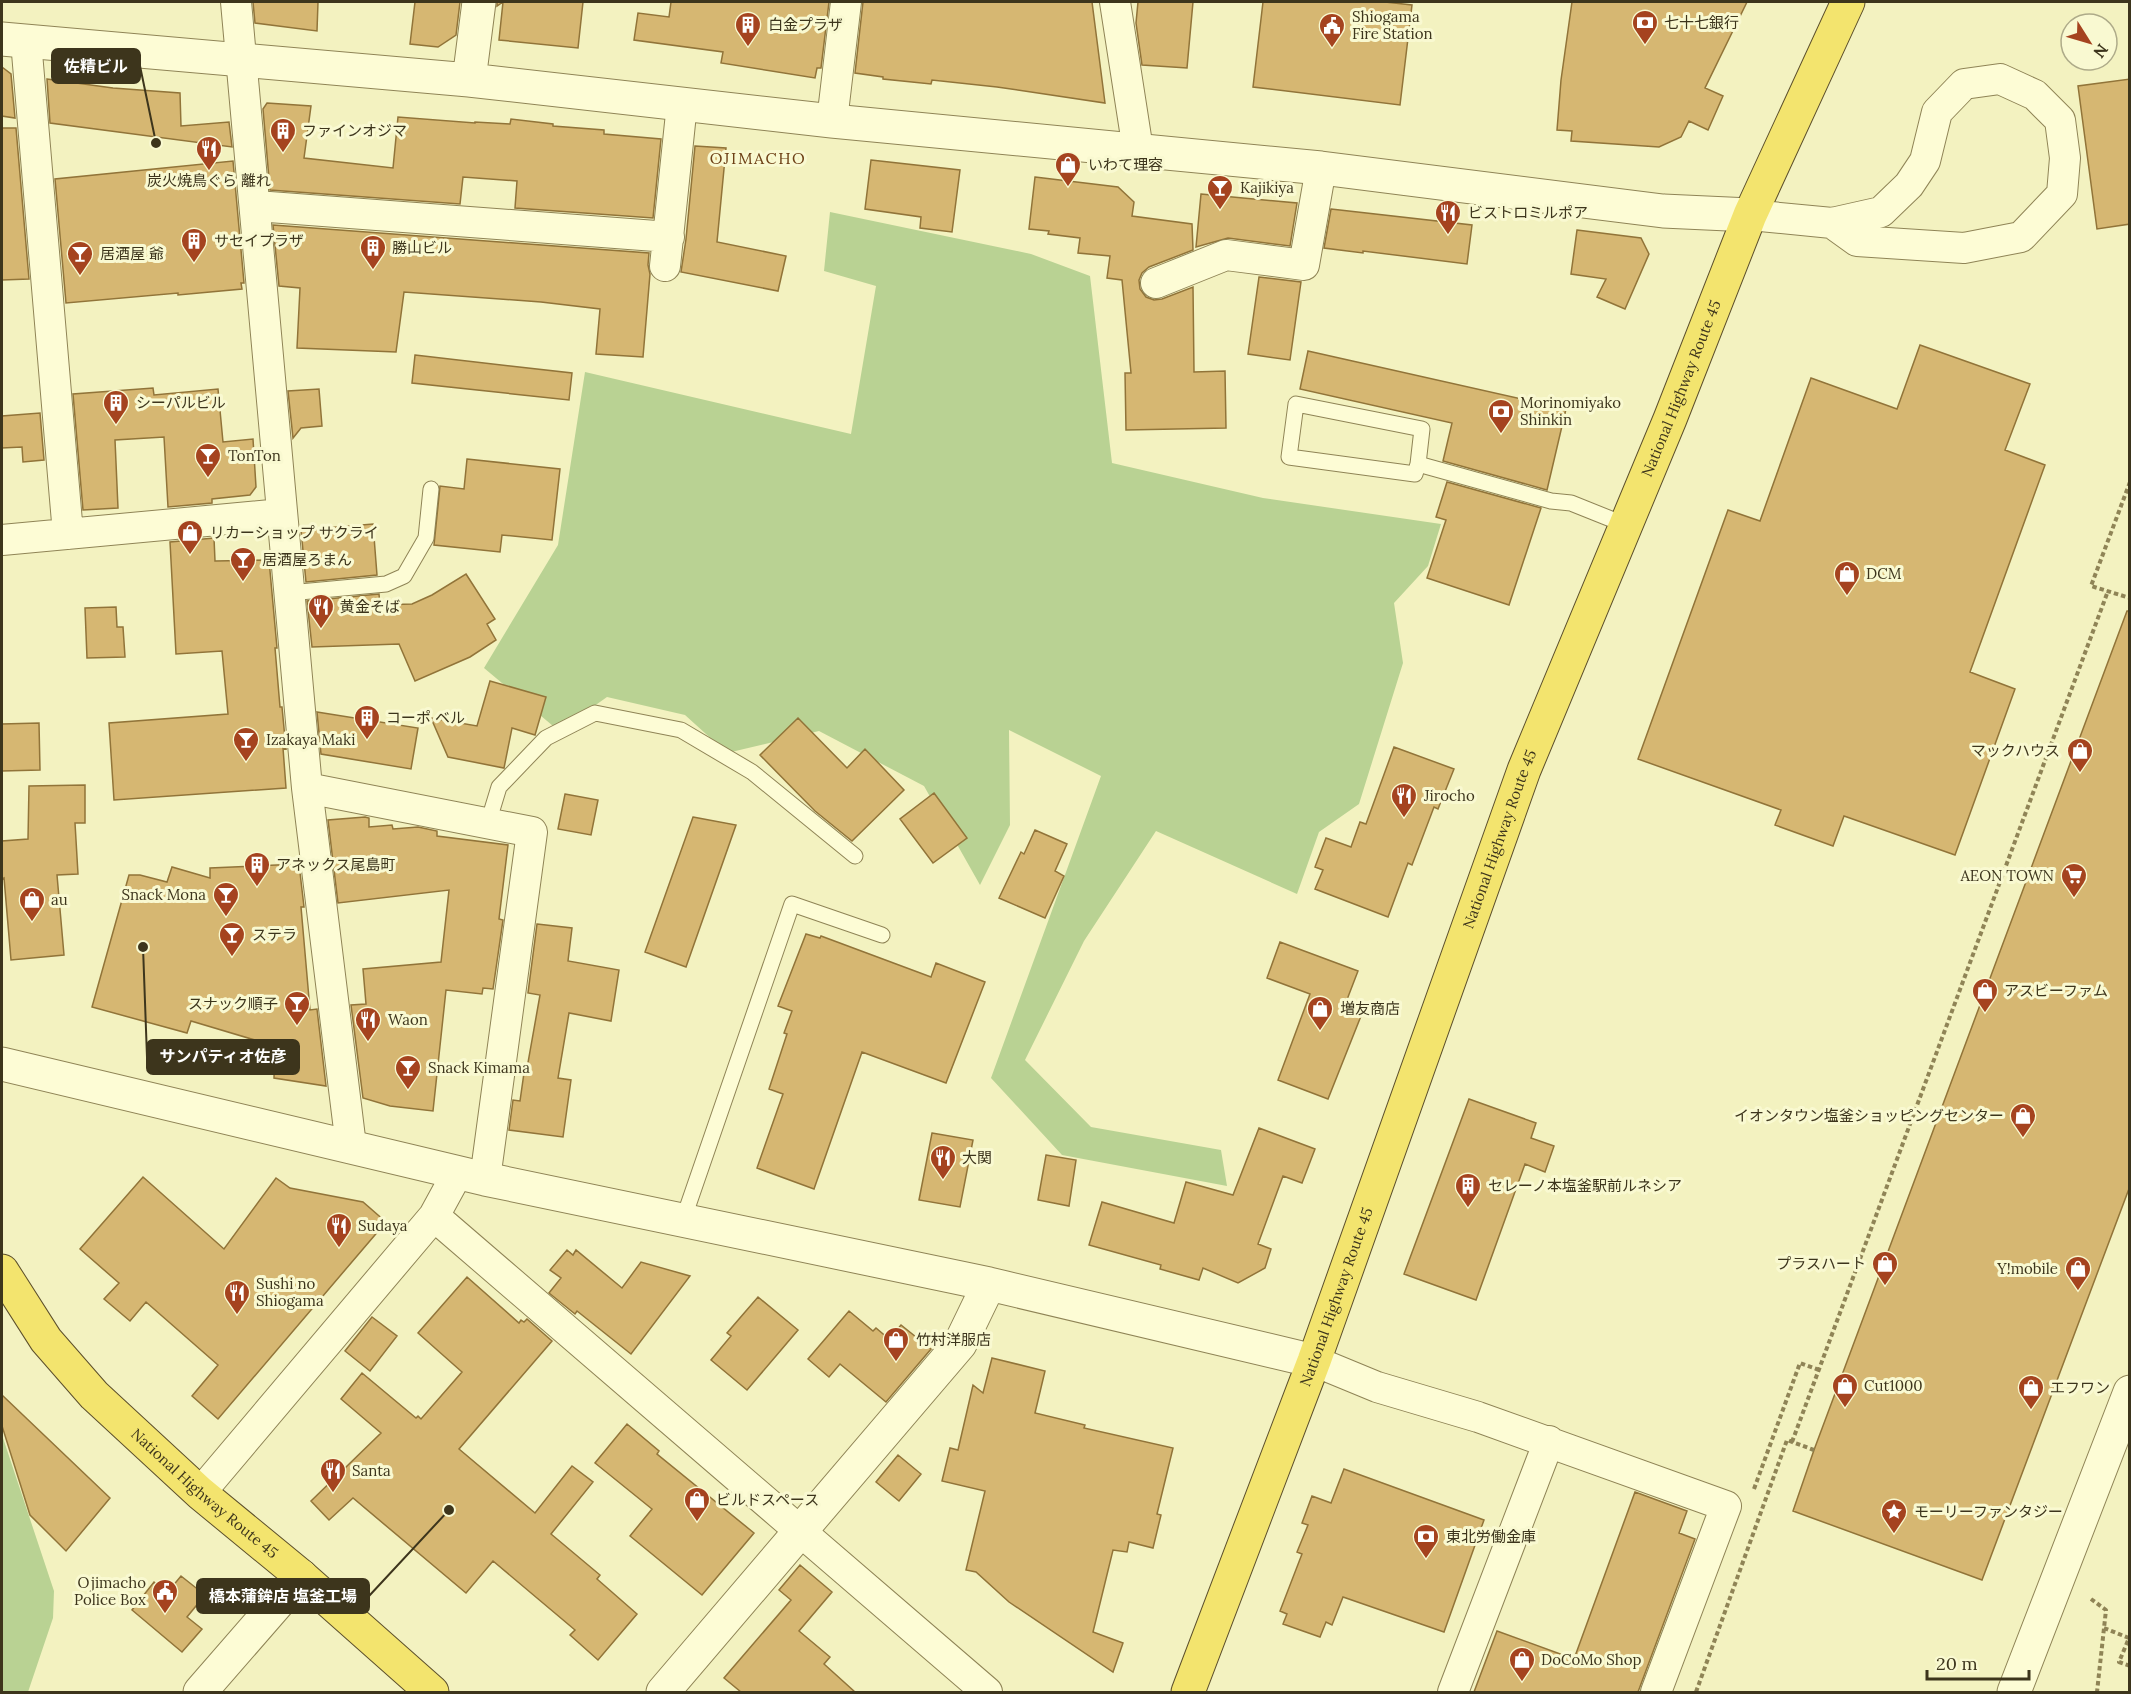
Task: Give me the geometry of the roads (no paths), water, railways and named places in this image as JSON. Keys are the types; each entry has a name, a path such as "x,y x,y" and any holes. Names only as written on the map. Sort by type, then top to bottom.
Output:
{"highway":[{"name":"National Highway Route 45","path":"1188,1692 1314,1361 1524,770 1670,419 1750,215 1848,2"},
{"name":"National Highway Route 45","path":"2,1271 46,1340 94,1395 200,1493 301,1576 432,1692"}],"street":[{"path":"236,2 307,788 351,1146"},
{"path":"469,80 479,2"},
{"path":"832,121 846,2"},
{"path":"1115,2 1137,150"},
{"path":"68,534 14,40 469,80 832,121 1321,168 1663,211 1750,215 1832,223 1881,212 1908,185 1925,161 1937,112 1964,84 2000,79 2035,95 2060,120 2065,158 2062,194 2021,237 1964,248 1857,241 1832,223"},
{"path":"665,266 682,104"},
{"path":"1156,283 1226,255 1304,265 1321,168"},
{"path":"256,206 669,237"},
{"path":"2,540 282,514"},
{"path":"200,1493 434,1216 472,1176 532,832 307,788"},
{"path":"2,1064 472,1176 988,1284 1314,1361 1377,1387 1549,1441 1726,1506 1656,1692"},
{"path":"434,1216 987,1692"},
{"path":"663,1692 960,1344 988,1284"},
{"path":"2014,1692 2130,1392"},
{"path":"1453,1692 1549,1441"},
{"path":"200,1692 301,1576"}],"lane":[{"path":"1296,404 1422,429 1418,464 1416,474 1289,457 1296,404"},
{"path":"1418,464 1551,501 1571,503 1626,525"},
{"path":"289,593 386,584 404,576 426,538 431,489"},
{"path":"488,823 499,787 546,738 595,713 681,730 752,772 855,856"},
{"path":"683,1220 792,904 882,935"}],"place":[{"name":"七十七銀行","path":"1645,46"},
{"name":"白金プラザ","path":"748,48"},
{"name":"Shiogama Fire Station","path":"1332,49"},
{"name":"佐精ビル","path":"156,143"},
{"name":"ファインオジマ","path":"283,154"},
{"name":"炭火焼鳥ぐら 離れ","path":"209,172"},
{"name":"いわて理容","path":"1068,188"},
{"name":"Kajikiya","path":"1220,211"},
{"name":"ビストロミルポア","path":"1448,236"},
{"name":"サセイプラザ","path":"194,264"},
{"name":"勝山ビル","path":"373,271"},
{"name":"居酒屋 爺","path":"80,277"},
{"name":"シーパルビル","path":"116,426"},
{"name":"Morinomiyako Shinkin","path":"1501,435"},
{"name":"TonTon","path":"208,479"},
{"name":"リカーショップ サクライ","path":"190,556"},
{"name":"居酒屋ろまん","path":"243,583"},
{"name":"DCM","path":"1847,597"},
{"name":"黄金そば","path":"321,630"},
{"name":"コーポ ベル","path":"367,741"},
{"name":"Izakaya Maki","path":"246,763"},
{"name":"マックハウス","path":"2080,774"},
{"name":"Jirocho","path":"1404,819"},
{"name":"アネックス尾島町","path":"257,888"},
{"name":"AEON TOWN","path":"2074,899"},
{"name":"Snack Mona","path":"226,918"},
{"name":"au","path":"32,923"},
{"name":"サンパティオ佐彦","path":"143,947"},
{"name":"ステラ","path":"232,958"},
{"name":"アスビーファム","path":"1985,1014"},
{"name":"スナック順子","path":"297,1027"},
{"name":"増友商店","path":"1320,1032"},
{"name":"Waon","path":"368,1043"},
{"name":"Snack Kimama","path":"408,1091"},
{"name":"イオンタウン塩釜ショッピングセンター","path":"2023,1139"},
{"name":"大関","path":"943,1181"},
{"name":"セレーノ本塩釜駅前ルネシア","path":"1468,1209"},
{"name":"Sudaya","path":"339,1249"},
{"name":"プラスハート","path":"1885,1287"},
{"name":"Y!mobile","path":"2078,1292"},
{"name":"Sushi no Shiogama","path":"237,1316"},
{"name":"竹村洋服店","path":"896,1363"},
{"name":"Cut1000","path":"1845,1409"},
{"name":"エフワン","path":"2031,1411"},
{"name":"Santa","path":"333,1494"},
{"name":"橋本蒲鉾店 塩釜工場","path":"449,1510"},
{"name":"ビルドスペース","path":"697,1523"},
{"name":"モーリーファンタジー","path":"1894,1535"},
{"name":"東北労働金庫","path":"1426,1560"},
{"name":"Ojimacho Police Box","path":"165,1615"},
{"name":"DoCoMo Shop","path":"1522,1683"}],"district":[{"name":"OJIMACHO","path":"758,158"}]}
